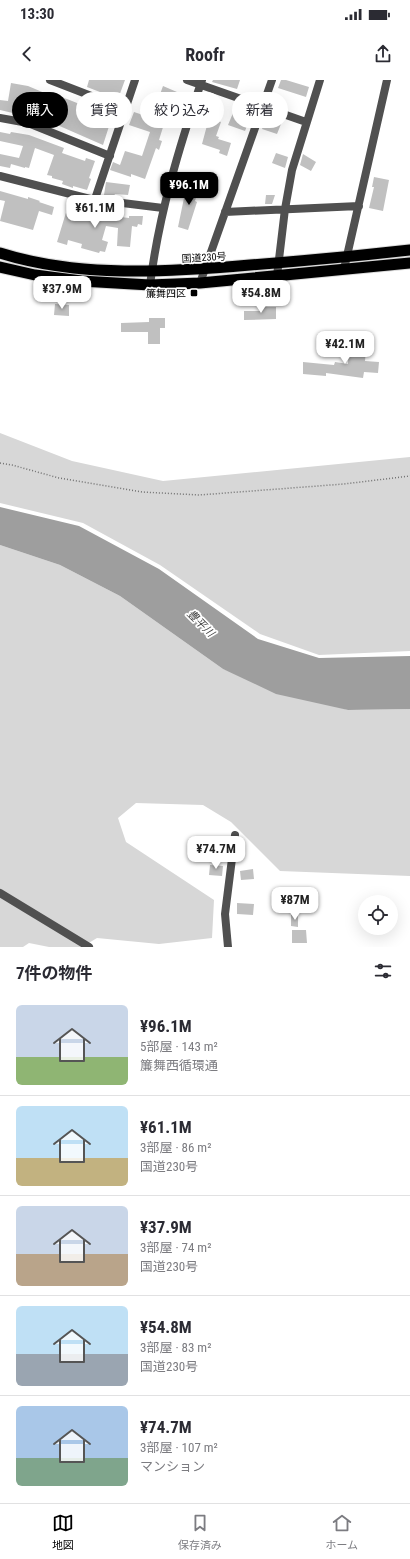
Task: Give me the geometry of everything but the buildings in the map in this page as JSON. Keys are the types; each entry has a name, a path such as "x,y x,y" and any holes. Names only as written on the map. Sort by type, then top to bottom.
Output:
{"highway":[{"name":"国道230号","path":"0,253 16,258 83,269 152,271 279,264 410,250"},
{"path":"0,267 35,275 81,281 150,285 277,276 410,263"}],"street":[{"path":"50,80 81,92"},
{"path":"131,92 136,80"},
{"path":"187,80 202,82 232,94"},
{"path":"268,92 272,80"},
{"path":"277,276 285,209 292,170 320,80"},
{"path":"344,269 386,80"},
{"path":"150,285 163,208 176,160 202,82"},
{"path":"288,115 306,122"},
{"path":"0,118 28,123 110,156"},
{"path":"96,199 119,128"},
{"path":"200,282 255,128"},
{"path":"0,176 96,199 163,208"},
{"path":"225,212 359,206"},
{"path":"228,947 225,914 235,835"},
{"path":"0,893 89,947"}],"path":[{"path":"0,463 59,478 135,491 199,495 344,484 410,476"}],"shaded area":[{"path":"0,433 72,461 163,481 410,457 410,651 319,655 260,634 160,565 83,523 0,503"},
{"path":"0,545 60,565 120,596 223,669 348,710 410,709 410,876 280,871 231,822 203,805 136,803 118,818 126,842 214,900 212,938 159,944 97,938 82,947 49,947 29,943 23,947 0,947"}],"water":[{"name":"豊平川","path":"0,507 79,526 159,569 258,639 319,658 410,656 410,709 348,710 276,694 223,669 120,596 60,565 0,545"}],"place":[{"name":"簾舞四区","path":"194,293"}]}
